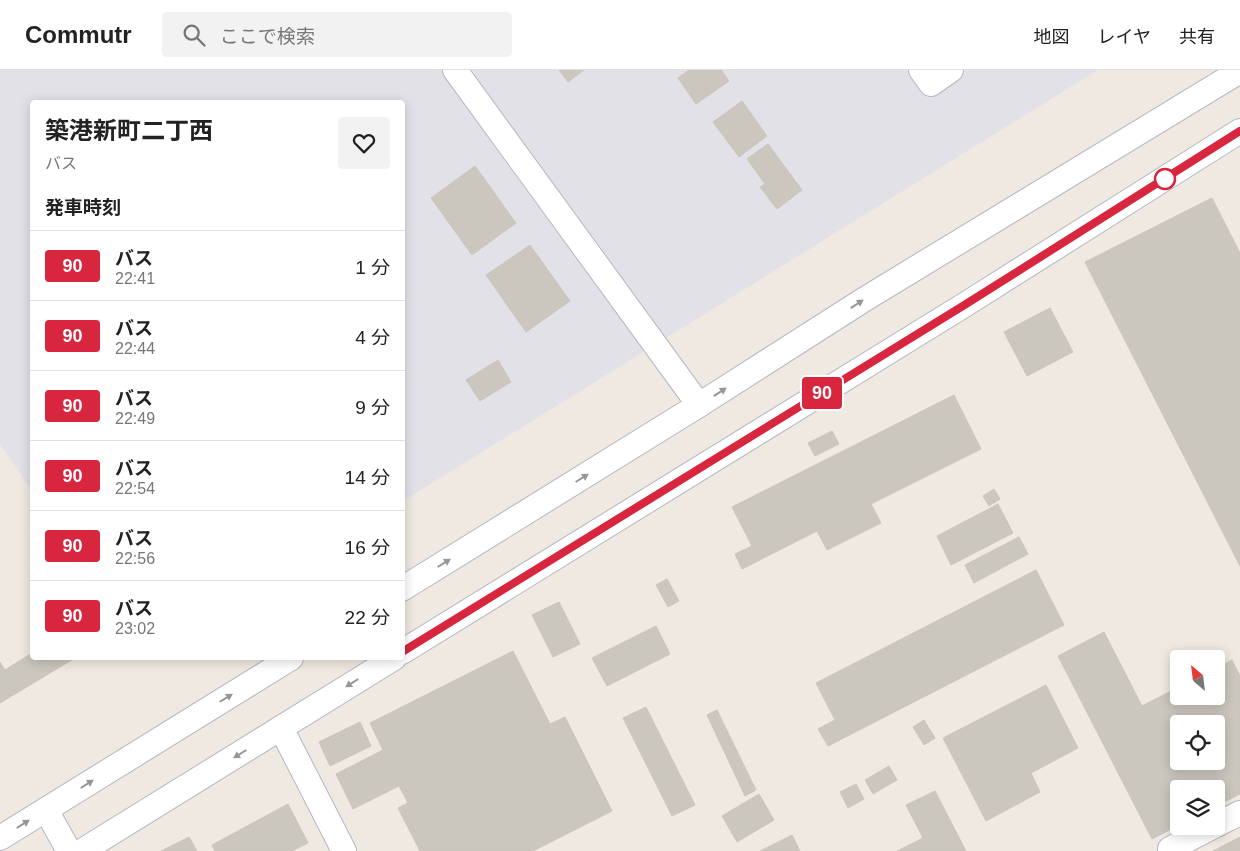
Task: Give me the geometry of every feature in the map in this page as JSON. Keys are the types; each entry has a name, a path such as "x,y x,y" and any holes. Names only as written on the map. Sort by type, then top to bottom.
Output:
{"street":[{"path":"455,70 699,405"},
{"path":"921,70 931,84 950,70"},
{"path":"405,587 699,405 865,299 1240,71"},
{"path":"405,650 1167,178 1237,141"},
{"path":"0,838 288,660"},
{"path":"82,851 391,660"},
{"path":"281,728 344,851"},
{"path":"46,810 69,851"},
{"path":"1225,820 1240,812"},
{"path":"1172,851 1170,849 1197,835"}],"shaded area":[{"path":"0,70 1098,70 405,500 405,100 30,100 30,488 0,444"}],"building":[{"path":"559,70 584,70 568,82"},
{"path":"689,70 721,70 729,81 696,104 678,78"},
{"path":"742,101 767,136 739,157 713,122"},
{"path":"768,144 802,190 777,209 760,187 765,184 747,159"},
{"path":"475,166 516,223 472,255 431,198"},
{"path":"1212,198 1240,253 1240,566 1085,262"},
{"path":"530,245 570,301 526,332 486,275"},
{"path":"1050,308 1073,352 1027,376 1004,332"},
{"path":"498,360 511,382 480,401 466,380"},
{"path":"954,395 981,449 871,504 881,523 827,550 817,531 742,569 735,554 752,546 732,507"},
{"path":"832,431 839,444 815,456 808,443"},
{"path":"994,489 1000,499 989,506 983,496"},
{"path":"998,504 1013,533 951,565 937,536"},
{"path":"1019,537 1028,554 974,583 965,565"},
{"path":"1036,570 1064,625 828,746 818,729 835,720 816,683"},
{"path":"667,579 679,601 668,607 656,585"},
{"path":"559,602 580,644 553,657 532,615"},
{"path":"656,626 670,654 607,686 592,658"},
{"path":"1104,632 1142,706 1170,692 1170,705 1225,705 1225,664 1232,660 1240,676 1240,794 1225,802 1225,780 1170,780 1170,830 1152,839 1058,656"},
{"path":"513,651 550,724 565,717 612,811 533,851 420,851 398,808 408,803 399,786 353,809 336,774 383,750 370,723"},
{"path":"30,654 30,660 72,660 0,703 0,662 5,670"},
{"path":"1046,685 1078,748 1031,773 1040,792 986,821 943,738"},
{"path":"646,707 695,805 672,816 623,718"},
{"path":"717,710 756,790 745,796 707,715"},
{"path":"924,720 935,738 924,745 913,727"},
{"path":"360,722 371,746 330,766 319,742"},
{"path":"889,766 897,780 873,794 865,780"},
{"path":"856,784 864,799 848,808 840,792"},
{"path":"935,791 966,851 897,851 923,838 906,805"},
{"path":"759,794 774,820 737,842 722,816"},
{"path":"288,804 308,843 292,851 215,851 212,845"},
{"path":"792,835 800,851 760,851"},
{"path":"189,837 197,851 161,851"},
{"path":"1240,837 1240,851 1213,851"}],"bus line":[{"name":"90","path":"405,650 966,304 1240,131"}]}
